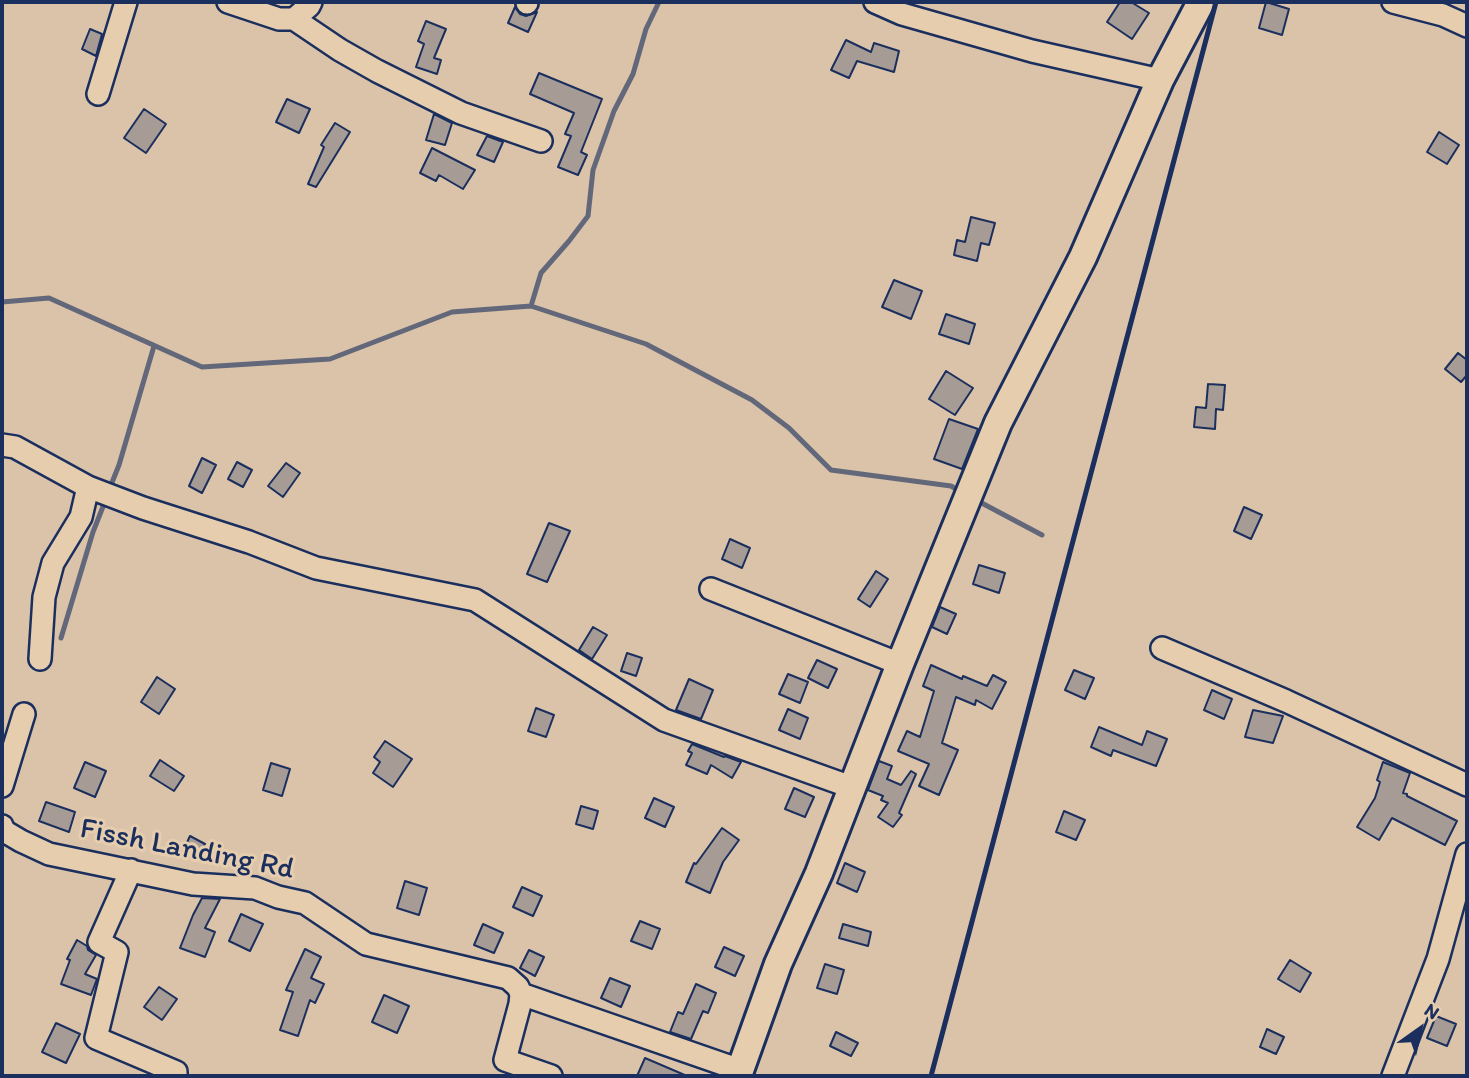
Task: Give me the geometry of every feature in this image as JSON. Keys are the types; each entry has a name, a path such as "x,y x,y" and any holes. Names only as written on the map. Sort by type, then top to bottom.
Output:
{"main road":[{"path":"739,1073 778,964 820,873 851,787 998,423 1083,257 1160,80 1201,2"}],"street":[{"path":"99,94 126,2"},
{"path":"228,2 279,19 294,19 349,55 461,113 541,141"},
{"path":"294,19 311,2"},
{"path":"1393,2 1443,15 1467,26"},
{"path":"885,4 902,14 1032,51 1160,80"},
{"path":"2,445 15,447 88,487 316,568 475,600 664,720 851,787"},
{"path":"40,659 44,597 53,563 80,517 88,487"},
{"path":"711,589 900,664"},
{"path":"1162,648 1286,701 1467,785"},
{"path":"2,786 23,714"},
{"name":"Fissh Landing Rd","path":"2,826 21,841 49,854 193,884 255,888 305,903 366,944 502,976 513,982 521,994 739,1073"},
{"path":"1393,1076 1438,958 1467,854"},
{"path":"131,870 99,942 117,952 96,1038 176,1072 176,1076"},
{"path":"521,994 505,1060 520,1071 551,1076"}],"building":[{"path":"1120,2 1131,2 1149,13 1132,39 1107,22"},
{"path":"1266,2 1289,9 1282,35 1259,28"},
{"path":"515,7 520,14 526,16 537,12 528,32 508,23"},
{"path":"426,21 446,29 434,58 441,60 437,74 416,67 424,44 418,41"},
{"path":"90,29 102,34 96,56 82,49"},
{"path":"846,40 871,52 874,43 899,51 894,72 857,61 849,78 831,70"},
{"path":"539,73 602,99 581,152 587,155 578,175 558,167 571,136 565,134 574,113 530,94"},
{"path":"287,99 310,109 299,133 276,122"},
{"path":"144,109 166,124 146,153 124,138"},
{"path":"434,114 452,123 445,145 426,140"},
{"path":"335,123 350,132 316,187 308,184 324,147 321,145"},
{"path":"1439,132 1459,145 1447,164 1427,152"},
{"path":"487,136 503,142 494,162 477,155"},
{"path":"432,148 475,170 463,189 439,175 436,181 420,173"},
{"path":"971,217 995,223 989,245 981,243 977,261 954,255 957,240 965,242"},
{"path":"894,280 922,291 911,319 882,307"},
{"path":"946,314 975,324 969,344 939,334"},
{"path":"1458,353 1467,360 1467,375 1461,382 1445,369"},
{"path":"946,371 973,388 955,415 929,399"},
{"path":"1208,384 1225,385 1223,410 1216,409 1215,429 1194,427 1196,407 1206,408"},
{"path":"949,419 978,429 962,469 934,459"},
{"path":"202,458 216,465 202,493 189,486"},
{"path":"237,462 252,470 243,487 228,479"},
{"path":"286,463 300,473 283,497 268,486"},
{"path":"1244,507 1262,515 1251,539 1234,531"},
{"path":"549,523 570,531 547,582 527,574"},
{"path":"730,539 750,548 742,568 722,559"},
{"path":"979,565 1005,573 999,593 973,584"},
{"path":"876,571 888,579 870,607 858,599"},
{"path":"940,607 956,614 947,634 932,627"},
{"path":"593,627 607,635 592,659 579,650"},
{"path":"627,653 642,658 636,676 621,671"},
{"path":"817,660 837,669 828,688 808,678"},
{"path":"931,665 962,679 963,676 987,686 993,675 1006,682 992,709 976,700 975,705 956,697 942,743 958,750 939,795 919,786 929,764 898,751 907,731 920,737 934,691 923,686"},
{"path":"1074,670 1094,678 1085,699 1065,690"},
{"path":"788,674 808,682 800,703 779,694"},
{"path":"157,677 175,689 159,714 141,702"},
{"path":"689,679 713,690 701,719 676,710"},
{"path":"1212,690 1232,699 1224,719 1204,710"},
{"path":"536,708 554,715 546,737 528,731"},
{"path":"788,709 808,718 800,739 779,730"},
{"path":"1253,710 1283,716 1273,743 1245,737"},
{"path":"1099,727 1142,745 1147,731 1167,739 1156,766 1113,750 1111,756 1091,747"},
{"path":"385,741 412,759 393,787 373,773 380,762 374,757"},
{"path":"692,744 741,762 732,778 711,765 707,774 686,765 692,753 688,751"},
{"path":"160,760 184,776 174,791 150,776"},
{"path":"879,761 892,766 887,779 901,785 911,771 916,774 899,813 902,815 893,827 878,817 888,803 881,800 883,796 868,790"},
{"path":"85,762 106,771 95,797 74,788"},
{"path":"1383,762 1410,773 1403,793 1457,821 1445,845 1392,818 1379,840 1357,827 1375,798"},
{"path":"271,763 290,769 282,796 263,790"},
{"path":"794,788 814,797 805,817 785,809"},
{"path":"654,798 674,807 665,827 645,818"},
{"path":"46,802 75,812 69,832 39,821"},
{"path":"581,806 598,811 593,829 576,824"},
{"path":"1064,811 1085,820 1076,840 1056,832"},
{"path":"722,828 739,840 723,862 710,893 686,882 694,863 696,864"},
{"path":"190,836 205,844 196,860 182,853"},
{"path":"845,863 865,872 857,892 837,883"},
{"path":"405,881 427,888 419,915 397,908"},
{"path":"522,887 542,896 533,916 513,907"},
{"path":"202,898 220,899 205,928 215,932 205,957 180,948"},
{"path":"241,914 263,924 250,951 229,941"},
{"path":"640,921 660,929 652,949 631,941"},
{"path":"483,924 503,933 494,953 474,945"},
{"path":"843,924 871,932 868,946 839,938"},
{"path":"77,940 96,955 85,974 97,979 91,995 61,984 70,960 67,959"},
{"path":"724,947 744,956 735,976 715,967"},
{"path":"305,949 321,957 311,978 324,984 315,1003 310,1000 298,1036 280,1030 293,992 286,990"},
{"path":"529,950 544,957 535,976 520,968"},
{"path":"1290,960 1311,973 1300,992 1278,979"},
{"path":"825,964 844,970 837,994 817,988"},
{"path":"610,978 630,986 621,1007 601,998"},
{"path":"696,984 716,993 708,1013 703,1011 691,1039 670,1032 678,1012 683,1014"},
{"path":"159,987 177,999 162,1020 144,1007"},
{"path":"384,995 409,1006 397,1033 372,1022"},
{"path":"1436,1016 1456,1024 1447,1046 1427,1038"},
{"path":"56,1023 80,1034 66,1063 42,1052"},
{"path":"1267,1029 1284,1037 1276,1054 1260,1047"},
{"path":"836,1032 858,1043 851,1056 830,1046"},
{"path":"645,1058 687,1076 637,1076"}],"waterway":[{"path":"531,306 541,273 588,216 593,170 614,111 633,74 646,29 659,2"},
{"path":"2,302 49,298 202,367 330,359 452,312 531,306 646,344 752,400 789,428 831,470 951,486 961,492"},
{"path":"109,490 154,346"},
{"path":"61,638 93,532 106,499"},
{"path":"976,500 1042,535"}],"railway":[{"path":"931,1076 1216,2"}]}
